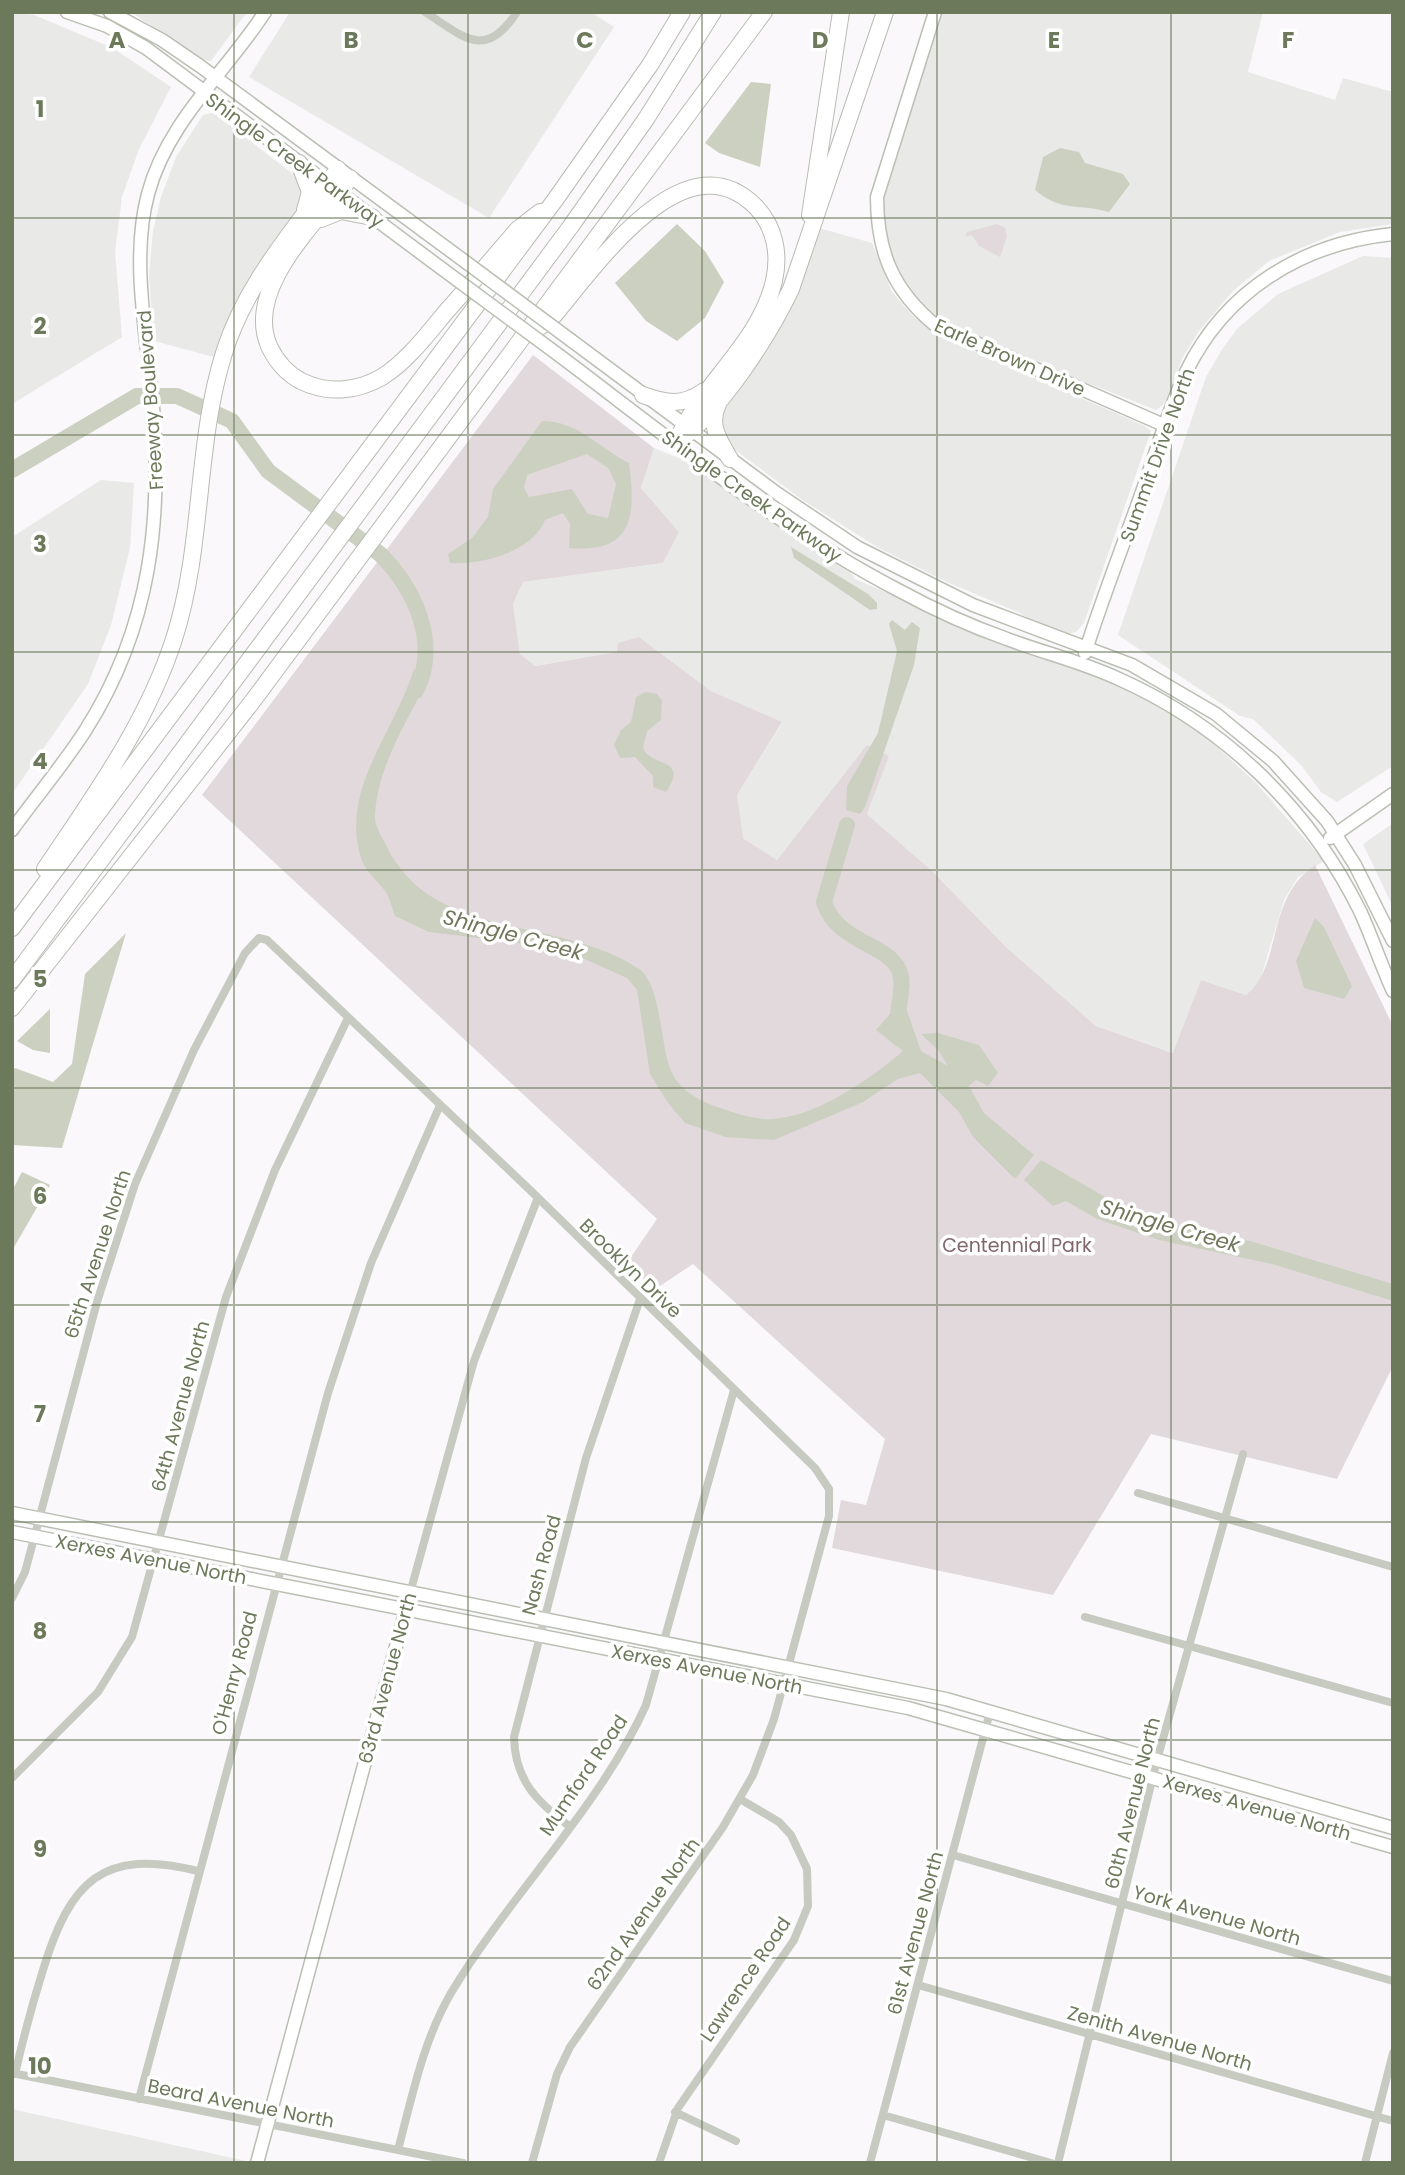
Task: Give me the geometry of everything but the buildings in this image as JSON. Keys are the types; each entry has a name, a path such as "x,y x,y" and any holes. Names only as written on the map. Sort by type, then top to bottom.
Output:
{"highway":[{"path":"12,929 555,200 650,65 682,12"},
{"path":"12,980 596,191 646,119 713,12"},
{"path":"12,1008 195,776 764,12"},
{"path":"791,289 814,193 841,12"},
{"path":"730,459 713,421 716,409 730,383 774,321 791,289 885,12"},
{"path":"299,163 310,192 306,223 268,290 263,317 265,335 276,360 289,374 314,386 344,389 371,382 399,364 518,229 555,200"},
{"path":"12,918 104,780 160,677 187,592 215,387 224,351 243,306 268,264 306,223 344,174"},
{"path":"524,337 550,320 651,208 675,192 716,188 744,198 759,210 772,233 776,251 775,278 749,336 676,443"},
{"path":"306,223 335,212 372,217"},
{"path":"643,395 664,403 687,401 707,389 727,366"},
{"path":"687,428 730,383"}],"street":[{"name":"Shingle Creek Parkway","path":"68,12 107,26 146,48 770,512 855,567 984,630 1082,665 1154,696 1205,728 1267,780 1320,843 1360,912 1393,991"},
{"name":"Shingle Creek Parkway","path":"110,12 162,40 216,78 819,523 908,575 1013,622 1136,667 1216,714 1273,761 1303,791 1355,865 1393,941"},
{"name":"Freeway Boulevard","path":"12,830 98,709 114,677 140,609 150,562 157,507 142,268 147,196 164,152 265,12"},
{"path":"425,12 464,36 485,41 502,34 517,12"},
{"name":"Earle Brown Drive","path":"935,12 877,197 877,227 881,250 893,278 915,309 935,326 1150,416 1166,426"},
{"name":"Summit Drive North","path":"1082,665 1185,374 1206,337 1245,294 1268,276 1310,253 1348,241 1393,234"},
{"path":"1320,843 1393,794"},
{"name":"Brooklyn Drive","path":"259,938 278,947 348,1018 824,1477 829,1489 829,1516 783,1684"},
{"name":"65th Avenue North","path":"12,1598 25,1572 97,1302 135,1184 194,1050 245,953 259,938"},
{"name":"64th Avenue North","path":"12,1778 77,1714 117,1667 140,1616 226,1297 275,1170 348,1018"},
{"name":"O'Henry Road","path":"139,2099 274,1583 328,1393 371,1263 440,1105"},
{"name":"63rd Avenue North","path":"257,2163 474,1361 537,1200"},
{"name":"Nash Road","path":"569,1826 537,1801 526,1787 514,1754 516,1719 593,1434 640,1299"},
{"name":"Mumford Road","path":"398,2150 428,2045 451,1994 635,1730 660,1659 734,1390"},
{"name":"60th Avenue North","path":"1058,2163 1157,1760 1243,1454"},
{"path":"1138,1493 1223,1520 1393,1567"},
{"name":"Xerxes Avenue North","path":"12,1513 786,1667 990,1712 1393,1828"},
{"name":"Xerxes Avenue North","path":"12,1532 908,1708 1393,1847"},
{"path":"1085,1617 1393,1703"},
{"name":"62nd Avenue North","path":"532,2163 557,2074 570,2047 740,1799 764,1748 783,1684"},
{"name":"61st Avenue North","path":"870,2163 990,1712"},
{"name":"Lawrence Road","path":"659,2163 676,2112 794,1940 808,1906 807,1869 791,1835 764,1811 740,1799"},
{"name":"York Avenue North","path":"953,1855 1393,1981"},
{"path":"14,2073 54,1935 71,1900 101,1875 118,1867 157,1862 198,1871"},
{"name":"Zenith Avenue North","path":"918,1985 1393,2121"},
{"path":"1365,2163 1393,2053"},
{"name":"Beard Avenue North","path":"14,2073 463,2163"},
{"path":"676,2112 736,2141"},
{"path":"883,2115 1051,2163"}],"shaded area":[{"path":"12,12 34,15 113,48 171,87 139,149 122,197 115,252 122,337 12,404"},
{"path":"131,12 247,12 211,61 202,60"},
{"path":"290,12 591,12 614,27 489,218 249,77"},
{"path":"941,12 1263,12 1248,72 1335,100 1343,78 1393,92 1393,224 1340,232 1269,261 1233,291 1199,331 1183,357 1164,404 1156,410 966,335 940,321 917,302 901,281 887,253 882,221 885,188"},
{"path":"215,112 226,117 241,134 293,174 301,182 305,197 218,358 154,341 149,276 153,231 161,197 176,157 203,115"},
{"path":"819,228 872,243 892,292 912,315 944,338 1145,426 1151,431 1084,623 1076,632 1067,634 1040,626 1020,613 947,582 877,547 804,501 723,441 720,407"},
{"path":"1363,256 1393,258 1393,766 1337,802 1321,792 1301,765 1253,719 1240,716 1118,635 1206,377 1223,348 1237,329 1278,294"},
{"path":"654,448 686,461 850,571 855,579 1032,655 1112,680 1202,733 1256,783 1324,861 1298,877 1284,900 1259,984 1246,995 1201,980 1174,1053 1096,1026 1006,947 932,871 867,814 889,755 820,808 777,860 742,837 737,795 782,723 711,691 639,637 618,652 534,666 520,654 513,604 523,582 663,563 679,532 641,488"},
{"path":"101,480 134,483 130,548 111,625 88,684 12,794 12,537"},
{"path":"1393,823 1393,907 1363,844"},
{"path":"12,2109 246,2161 12,2163"}],"green space":[{"path":"997,224 1005,228 1007,236 1000,257 979,246 972,235 965,237 967,232"},
{"name":"Centennial Park","path":"533,355 654,448 641,488 679,532 663,563 523,582 513,604 520,654 535,666 617,652 618,643 639,637 711,691 782,722 737,795 743,838 777,860 867,745 889,756 867,814 932,871 1006,947 1096,1026 1173,1053 1201,980 1246,995 1258,982 1266,967 1288,896 1299,879 1315,865 1393,1026 1393,1366 1337,1479 1151,1434 1053,1595 832,1548 841,1500 866,1505 885,1439 693,1264 657,1288 624,1267 657,1219 202,795"}],"water":[{"path":"751,82 771,84 760,167 719,153 705,143"},
{"path":"1060,148 1079,152 1085,163 1123,174 1130,184 1109,212 1063,205 1035,190 1043,157"},
{"path":"677,224 705,251 724,282 705,318 677,341 646,321 615,283"},
{"path":"542,421 567,425 629,463 632,499 626,527 607,545 569,548 570,524 563,513 545,520 529,540 505,554 477,562 450,563 448,554 472,538 488,517 493,489","holes":["587,454 608,468 616,484 608,518 588,514 572,489 529,497 524,488 527,475"]},
{"path":"791,547 868,594 877,603 877,609 870,610 794,558"},
{"path":"892,620 905,630 912,622 920,628 914,665 865,807 860,814 846,810 847,786 878,733 897,651 889,624"},
{"path":"414,669 431,674 388,761 377,797 375,816 380,835 407,876 434,898 465,913 573,941 607,952 639,969 652,987 670,1068 678,1082 689,1093 703,1101 745,1116 763,1119 800,1114 838,1097 873,1074 903,1051 876,1030 903,999 921,1051 948,1066 939,1051 921,1034 938,1033 979,1045 998,1073 988,1086 976,1080 969,1086 984,1113 1034,1155 1015,1179 973,1137 959,1112 920,1073 898,1079 863,1102 774,1140 726,1137 685,1123 668,1103 650,1074 637,990 627,978 580,957 520,943 429,932 395,916 387,894 362,861 357,835 357,811 372,763"},
{"path":"646,692 657,694 662,700 661,720 647,731 643,748 647,754 666,764 674,773 666,792 653,787 653,776 635,757 620,758 614,745 621,730 631,722 636,697"},
{"path":"1315,918 1324,927 1352,986 1344,999 1304,988 1296,961"},
{"path":"126,933 62,1148 12,1145 12,1071 15,1068 53,1082 72,1064 85,974"},
{"path":"50,1009 50,1053 33,1050 17,1041"},
{"path":"1041,1160 1126,1209 1165,1223 1250,1241 1393,1284 1393,1301 1272,1264 1159,1240 1097,1219 1066,1201 1053,1206 1024,1180"},
{"path":"22,1172 50,1185 13,1249 12,1191"}],"waterway":[{"name":"Shingle Creek","path":"12,470 137,396 177,396 232,421 268,471 380,554 404,583 420,618 424,636 423,673 416,691"},
{"path":"847,825 824,902 830,916 840,926 884,954 899,970 902,983 898,1024"}]}
